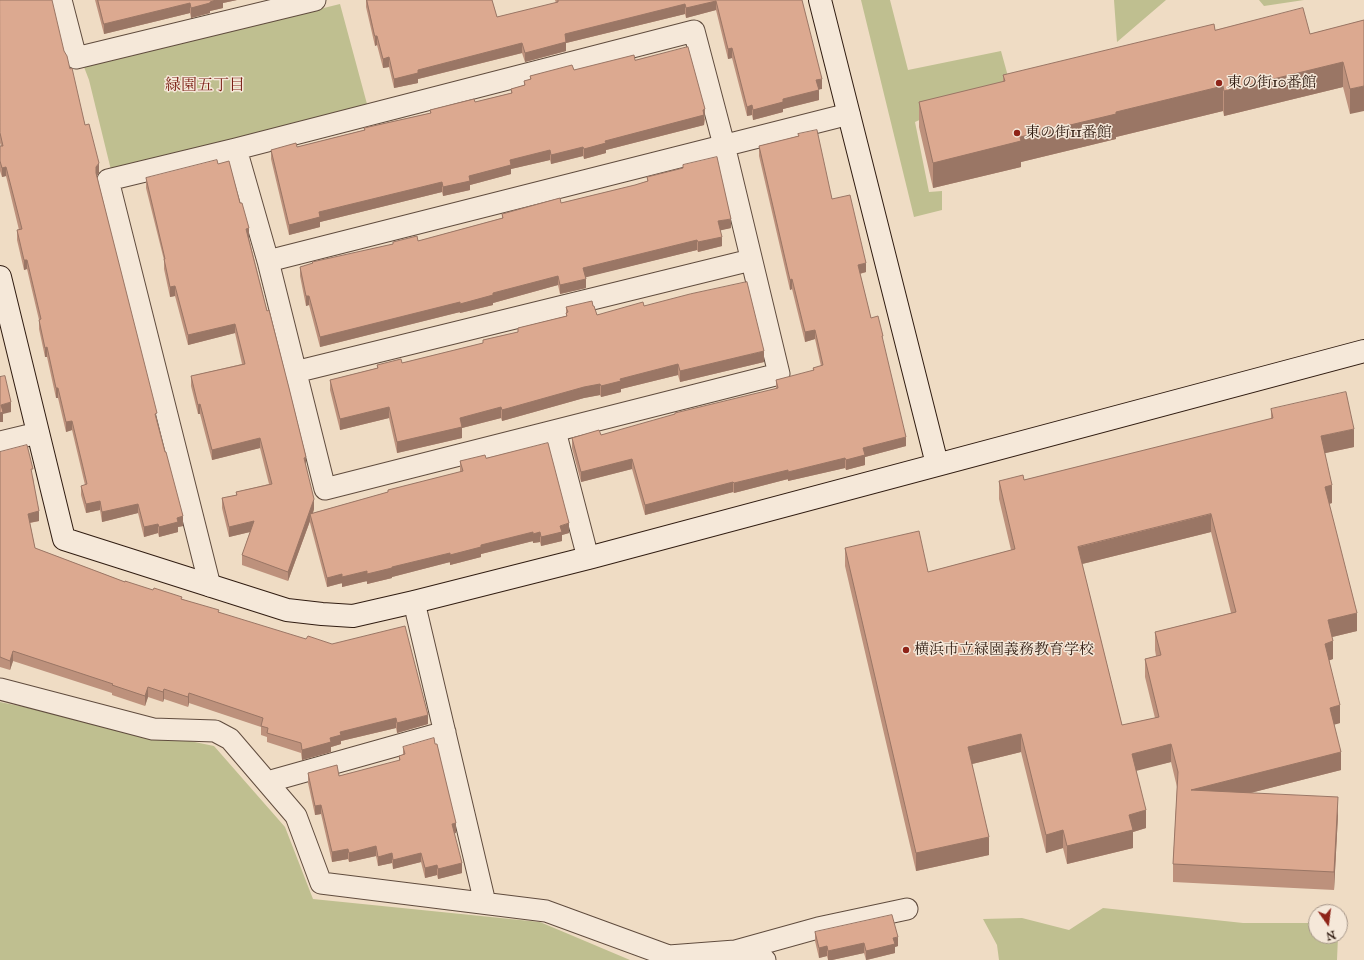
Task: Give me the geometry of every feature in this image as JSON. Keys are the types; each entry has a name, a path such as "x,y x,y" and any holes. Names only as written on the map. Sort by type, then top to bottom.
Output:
{"street":[{"path":"61,0 76,58 315,0"},
{"path":"820,0 937,464"},
{"path":"210,586 108,180 236,149 694,31 724,146 779,374 325,489 268,261 236,149"},
{"path":"268,261 849,114"},
{"path":"296,372 751,260"},
{"path":"0,277 64,539 287,610 353,616 588,558 1364,351"},
{"path":"555,431 588,558"},
{"path":"0,442 38,432"},
{"path":"414,602 485,903"},
{"path":"0,689 153,729 215,731 230,739 296,816 321,883 546,911 669,956 735,951 818,928 907,909"},
{"path":"267,782 445,732"},
{"path":"735,951 765,960"}],"green space":[{"path":"861,0 890,0 908,70 1001,51 1009,80 915,122 929,192 942,191 942,210 914,217"},
{"path":"1114,0 1166,0 1117,42"},
{"path":"1259,0 1304,0 1264,6"},
{"path":"340,4 367,104 111,170 89,80 84,67"},
{"path":"0,702 214,746 285,827 313,899 540,922 630,960 0,960"},
{"path":"1103,908 1243,923 1308,923 1308,944 1338,944 1337,960 999,960 997,945 983,919 1022,918 1069,930"}],"building":[{"path":"0,0 52,0 64,51 67,56 70,69 72,68 85,125 89,124 99,163 96,167 96,173 157,413 155,414 183,516 177,518 178,522 159,527 158,524 144,527 138,504 102,512 100,501 86,504 81,486 87,484 72,421 66,422 58,388 56,388 47,347 45,348 39,320 41,319 27,260 24,260 17,230 22,229 6,167 2,168 0,161 0,146 3,146 0,133"},
{"path":"98,0 216,0 191,8 190,3 104,24"},
{"path":"367,0 492,0 497,17 558,2 558,0 802,0 822,79 816,80 819,90 783,99 783,102 753,110 752,105 747,107 732,48 728,49 716,1 686,8 685,4 565,34 566,42 525,53 522,43 418,70 418,73 394,79 389,57 383,59 377,36 375,36"},
{"path":"1303,8 1310,34 1364,20 1364,86 1350,89 1343,62 1224,91 1223,86 1116,112 1116,114 1020,137 1021,141 933,163 919,102 1005,81 1003,75 1214,24 1215,30"},
{"path":"688,47 705,109 703,110 704,115 605,141 606,143 584,149 583,147 551,155 550,150 510,160 511,165 469,176 470,181 443,187 442,182 319,212 320,217 289,225 271,150 296,143 297,147 365,130 364,128 431,113 430,110 474,99 475,102 512,93 511,89 525,85 524,81 531,79 530,76 572,65 574,70 634,55 635,60"},
{"path":"817,130 832,199 850,195 866,263 858,265 871,318 878,316 906,437 863,448 865,455 846,460 845,458 788,472 788,470 733,482 645,505 632,459 581,472 572,438 599,430 601,435 675,413 778,388 776,380 814,370 813,368 823,365 815,330 805,332 792,279 790,280 759,146"},
{"path":"717,157 731,219 718,221 722,237 698,242 697,240 583,268 586,279 560,285 558,276 493,293 493,295 460,304 460,302 320,337 309,296 306,296 300,267 313,263 312,262 393,244 393,242 417,236 418,241 503,218 502,214 560,198 561,203 635,185 648,181 647,177 683,168 683,165"},
{"path":"217,160 218,164 229,161 240,203 242,203 249,228 246,229 289,388 306,457 304,458 314,499 288,572 242,555 254,521 229,527 222,498 237,495 236,492 272,484 260,438 212,450 191,376 245,364 235,324 188,335 175,286 170,287 146,178"},
{"path":"747,282 764,351 680,371 678,364 620,379 621,381 601,386 600,384 584,387 502,410 501,407 460,418 462,427 397,442 389,407 340,419 330,380 378,368 377,365 401,359 402,363 483,343 483,340 518,332 518,328 567,316 566,313 568,312 566,307 592,301 597,315 643,302 644,306 690,294"},
{"path":"5,376 11,402 1,405 3,412 0,413 0,377"},
{"path":"1346,392 1354,429 1321,436 1332,485 1325,487 1357,613 1328,620 1333,641 1325,644 1340,705 1330,708 1341,752 1191,790 1338,797 1334,872 1173,864 1178,772 1171,744 1132,754 1146,810 1129,815 1133,830 1067,846 1063,830 1046,835 1021,734 968,747 989,837 916,853 845,548 919,531 928,572 1015,549 999,481 1023,475 1024,480 1273,418 1271,409","holes":["1211,514 1236,612 1155,632 1161,655 1145,659 1159,717 1122,725 1078,547"]},
{"path":"548,443 569,523 560,526 562,532 541,537 540,532 533,534 533,532 481,545 481,547 450,555 450,553 367,574 367,571 342,577 342,574 327,578 310,514 388,492 388,490 463,471 460,461 485,455 486,458"},
{"path":"27,445 33,469 31,469 39,511 28,514 35,548 125,582 153,590 154,588 182,597 181,599 219,610 218,612 306,639 308,636 332,644 405,626 428,715 397,723 396,718 340,732 341,735 330,738 331,742 302,750 301,743 267,733 268,728 261,726 263,718 189,693 188,697 164,689 163,692 148,687 145,696 13,651 10,661 0,657 0,452"},
{"path":"434,738 435,744 437,744 456,823 452,824 462,863 438,869 437,865 425,868 421,853 393,860 392,853 378,857 376,846 349,853 348,849 332,852 321,805 315,806 308,773 337,765 339,776 400,760 399,756 405,754 403,747"},
{"path":"892,915 898,937 893,938 895,944 866,951 864,943 828,951 827,946 819,948 815,932"}],"place":[{"name":"東の街10番館","path":"1219,83"},
{"name":"東の街11番館","path":"1017,133"},
{"name":"横浜市立緑園義務教育学校","path":"906,650"}],"district":[{"name":"緑園五丁目","path":"205,86"}]}
